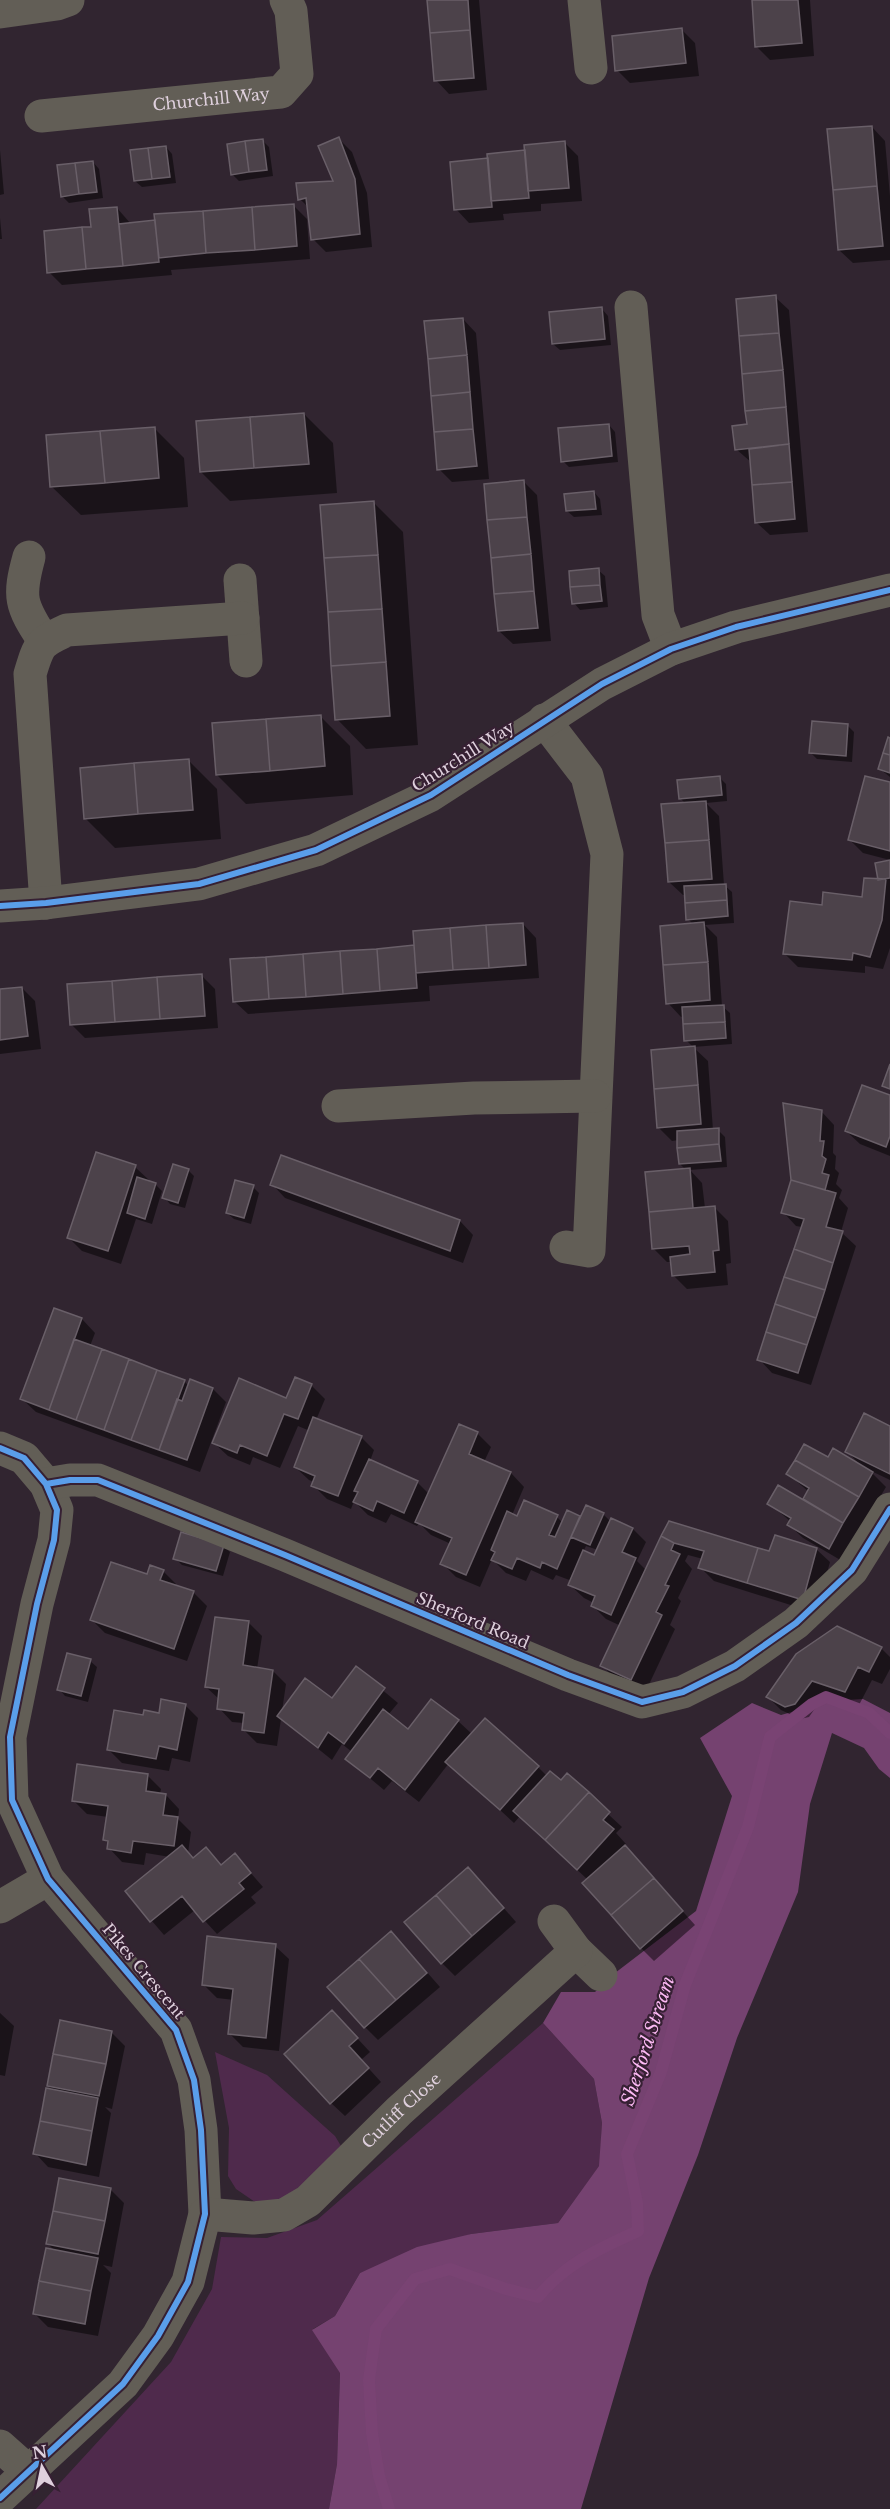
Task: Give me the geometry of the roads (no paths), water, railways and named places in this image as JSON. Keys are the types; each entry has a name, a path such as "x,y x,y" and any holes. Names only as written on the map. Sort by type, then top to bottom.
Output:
{"street":[{"path":"0,12 57,4 68,0"},
{"name":"Churchill Way","path":"41,116 281,92 297,75 291,11 286,0"},
{"path":"584,0 591,68"},
{"path":"631,307 658,615 671,649"},
{"path":"29,557 21,586 24,604 31,621 44,641"},
{"path":"240,580 246,661"},
{"name":"Churchill Way","path":"0,906 46,903 199,884 316,850 431,795 602,684 671,649 736,627 890,590"},
{"path":"46,903 30,674 35,657 44,641 67,630 243,618"},
{"path":"544,720 587,776 607,854 589,1251 566,1247"},
{"path":"338,1106 474,1098 595,1096"},
{"path":"0,1448 24,1458 46,1484"},
{"name":"Sherford Road","path":"46,1484 70,1480 98,1480 285,1554 568,1675 642,1702 683,1692 735,1666 796,1623 852,1570 890,1509"},
{"name":"Pikes Crescent","path":"0,2498 27,2470 123,2384 158,2336 188,2282 205,2214 201,2130 194,2080 176,2030 48,1879 12,1800 11,1678 37,1605 54,1540 57,1510 46,1484"},
{"path":"0,1907 48,1879"},
{"path":"554,1921 576,1951 601,1975"},
{"name":"Cutliff Close","path":"205,2214 253,2218 284,2216 308,2201 399,2111 576,1951"},
{"path":"0,2446 27,2470"}],"waterway":[{"name":"Sherford Stream","path":"389,2509 379,2476 372,2433 369,2380 376,2329 415,2279 450,2269 506,2289 538,2297 560,2275 584,2258 638,2231 637,2203 627,2154 661,2072 685,1985 748,1827 770,1737 812,1704 826,1697 869,1713 890,1733"}]}
